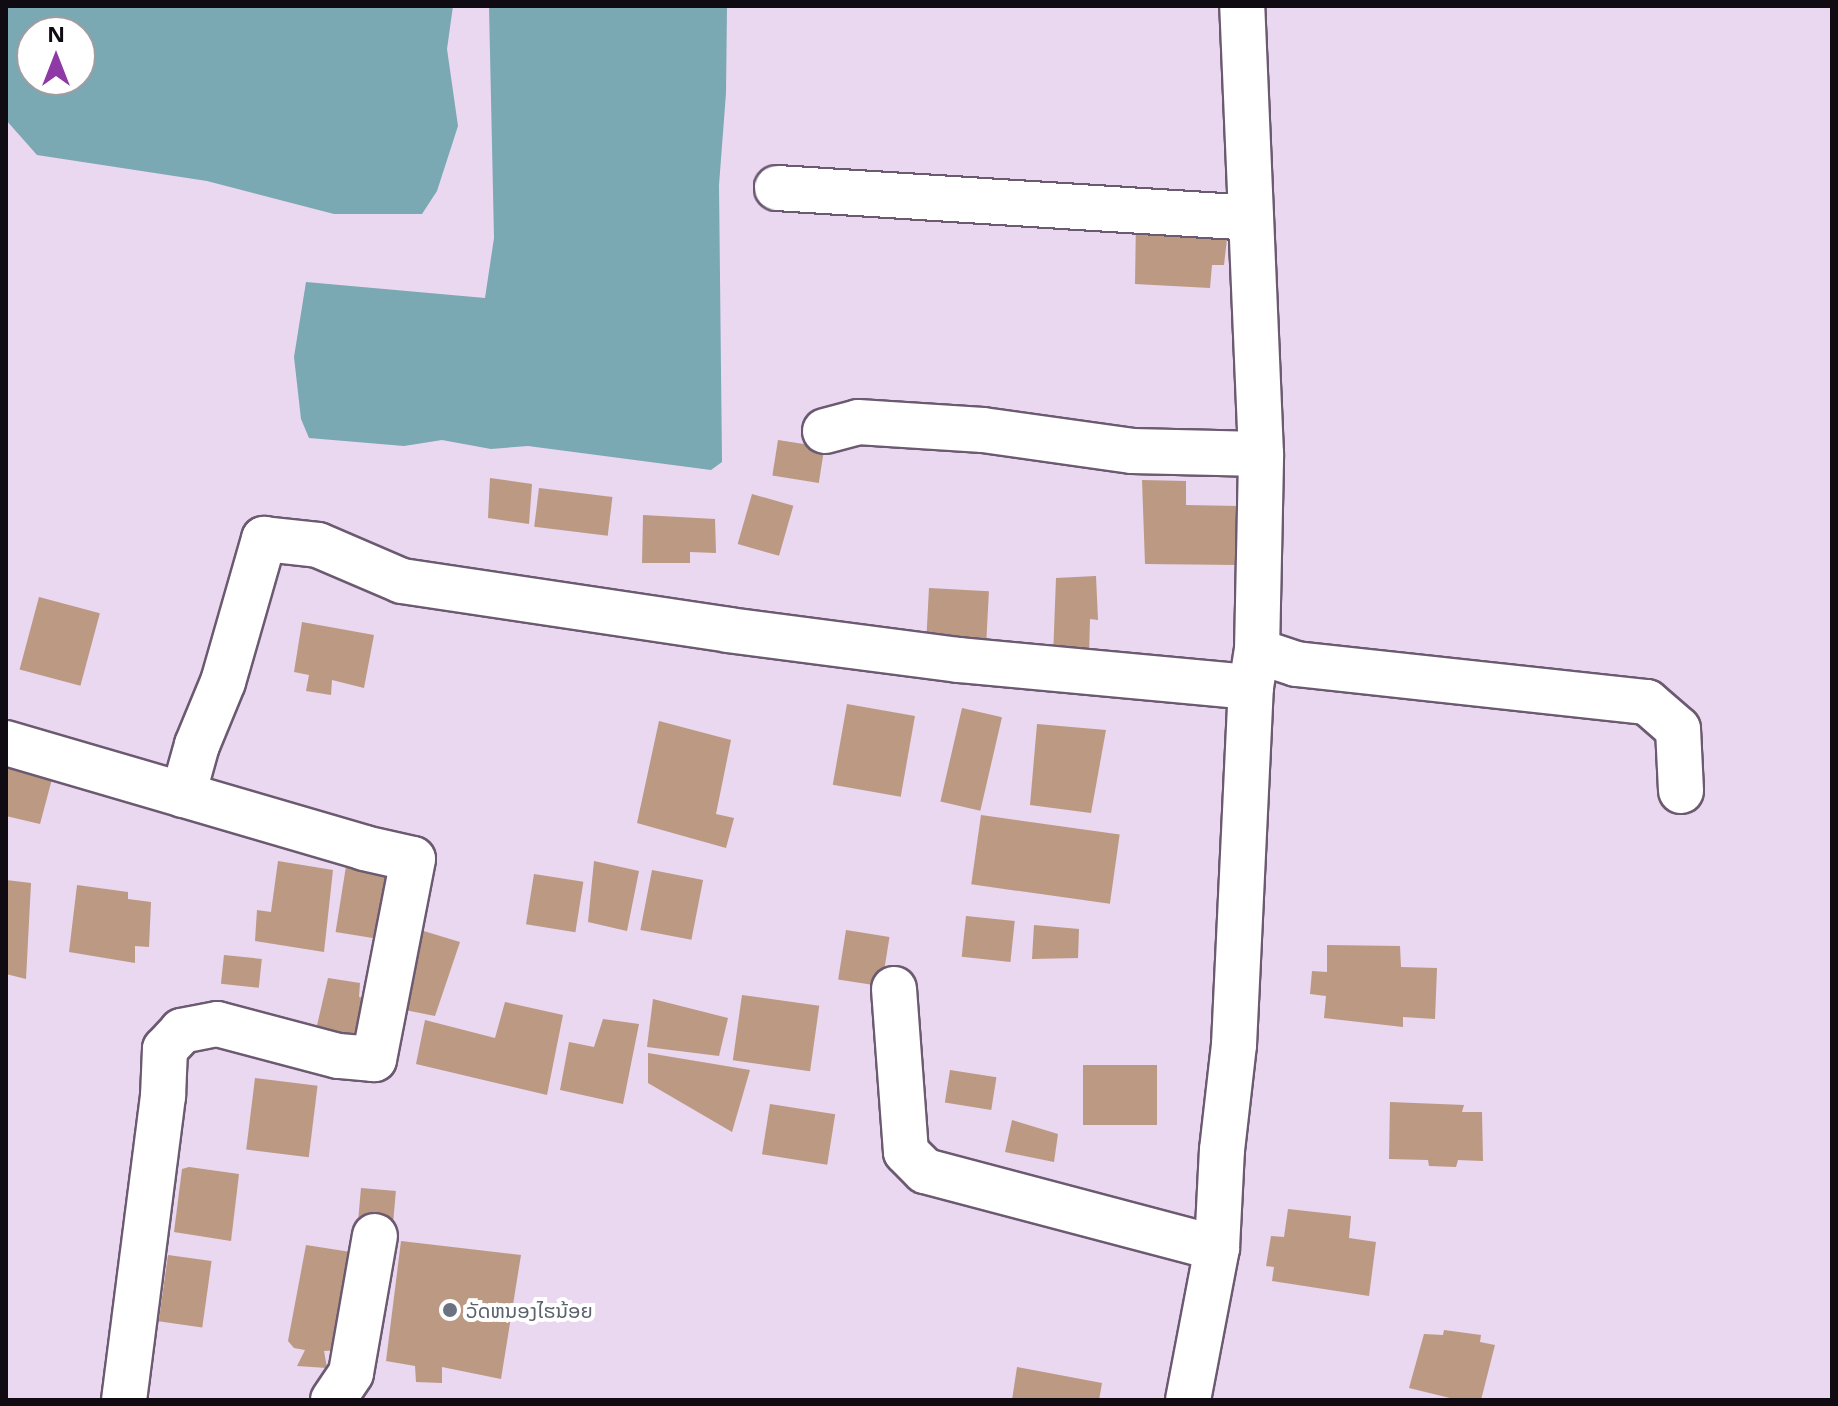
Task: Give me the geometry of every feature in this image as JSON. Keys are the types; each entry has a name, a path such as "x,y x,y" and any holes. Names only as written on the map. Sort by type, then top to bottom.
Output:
{"street":[{"path":"1188,1400 1217,1248 1222,1150 1234,1045 1254,669 1261,454 1242,6"},
{"path":"777,188 1251,218"},
{"path":"825,431 858,422 983,430 1132,451 1261,454"},
{"path":"183,795 197,745 223,682 264,539 318,545 402,581 712,628 958,660 1254,669 1296,664 1647,702 1678,729 1681,791"},
{"path":"6,743 413,859 374,1059 338,1056 217,1024 182,1031 165,1049 163,1096 124,1400"},
{"path":"894,989 906,1152 925,1171 1217,1248"},
{"path":"333,1400 351,1373 375,1236"}],"shaded area":[{"path":"6,6 453,6 447,49 458,126 437,191 422,214 334,214 207,181 37,155 6,120"},
{"path":"489,6 727,6 726,93 719,185 722,462 711,470 528,446 491,449 442,440 404,446 309,438 301,419 294,357 306,282 485,298 494,238"}],"building":[{"path":"1136,220 1216,227 1214,240 1227,239 1224,265 1212,265 1210,288 1135,284"},
{"path":"778,440 824,447 819,483 772,476"},
{"path":"490,478 532,484 529,524 488,518"},
{"path":"1142,480 1186,481 1186,505 1238,506 1238,565 1145,564"},
{"path":"539,488 612,497 608,536 534,527"},
{"path":"752,494 793,506 779,556 738,544"},
{"path":"643,515 715,519 716,553 690,552 690,563 642,563"},
{"path":"1096,576 1098,620 1090,619 1089,657 1053,657 1056,578"},
{"path":"929,588 989,591 986,652 926,649"},
{"path":"39,597 100,613 80,686 20,669"},
{"path":"302,622 374,635 364,688 332,680 331,695 306,691 309,675 294,672"},
{"path":"847,704 915,716 901,797 833,785"},
{"path":"962,708 1002,717 980,811 940,802"},
{"path":"659,721 731,740 716,814 734,818 726,848 637,823"},
{"path":"1037,724 1106,730 1091,813 1030,805"},
{"path":"6,767 52,779 40,824 6,816"},
{"path":"981,815 1120,834 1110,904 971,884"},
{"path":"347,860 393,867 382,939 336,932"},
{"path":"278,861 333,870 324,952 255,941 257,910 271,912"},
{"path":"594,861 639,871 627,931 588,922"},
{"path":"652,870 703,880 691,940 640,930"},
{"path":"534,874 583,882 575,932 526,924"},
{"path":"6,880 31,883 26,979 6,974"},
{"path":"77,885 128,892 128,899 151,902 149,947 135,946 135,963 69,952"},
{"path":"966,916 1015,921 1010,962 962,957"},
{"path":"1034,925 1079,929 1078,958 1032,959"},
{"path":"417,929 460,942 435,1016 395,1008"},
{"path":"846,930 889,937 882,986 838,979"},
{"path":"1327,945 1400,946 1401,967 1437,968 1435,1019 1403,1017 1403,1027 1324,1018 1326,996 1310,994 1312,971 1327,972"},
{"path":"224,955 262,959 259,988 221,984"},
{"path":"328,978 360,983 359,997 374,1000 365,1055 312,1047"},
{"path":"742,995 819,1006 810,1071 733,1060"},
{"path":"653,999 728,1018 719,1056 647,1047"},
{"path":"505,1002 563,1015 547,1095 416,1064 425,1020 495,1038"},
{"path":"603,1019 639,1024 623,1104 560,1090 569,1042 594,1047"},
{"path":"648,1053 750,1070 732,1132 648,1083"},
{"path":"1083,1065 1157,1065 1157,1125 1083,1125"},
{"path":"950,1070 996,1077 991,1110 945,1103"},
{"path":"255,1078 318,1086 309,1157 246,1149"},
{"path":"1390,1102 1464,1105 1462,1112 1482,1112 1483,1161 1458,1160 1456,1167 1429,1166 1428,1160 1389,1159"},
{"path":"770,1104 835,1114 827,1165 762,1154"},
{"path":"1012,1120 1058,1134 1054,1162 1005,1152"},
{"path":"189,1167 239,1174 231,1241 174,1232 182,1169"},
{"path":"361,1188 396,1191 393,1224 358,1221"},
{"path":"1288,1209 1351,1216 1349,1238 1376,1242 1369,1296 1272,1281 1274,1267 1266,1266 1271,1236 1284,1237"},
{"path":"401,1241 521,1255 501,1379 442,1367 442,1383 416,1382 415,1366 386,1361"},
{"path":"306,1245 357,1253 340,1350 324,1351 327,1368 297,1366 305,1350 294,1348 288,1341"},
{"path":"168,1255 212,1261 202,1327 159,1321"},
{"path":"1444,1330 1481,1335 1480,1342 1495,1345 1481,1400 1458,1400 1409,1388 1424,1334 1443,1335"},
{"path":"1017,1367 1102,1383 1099,1400 1012,1400"}],"place":[{"name":"ວັດຫນອງໄຮນ້ອຍ","path":"450,1310"}]}
